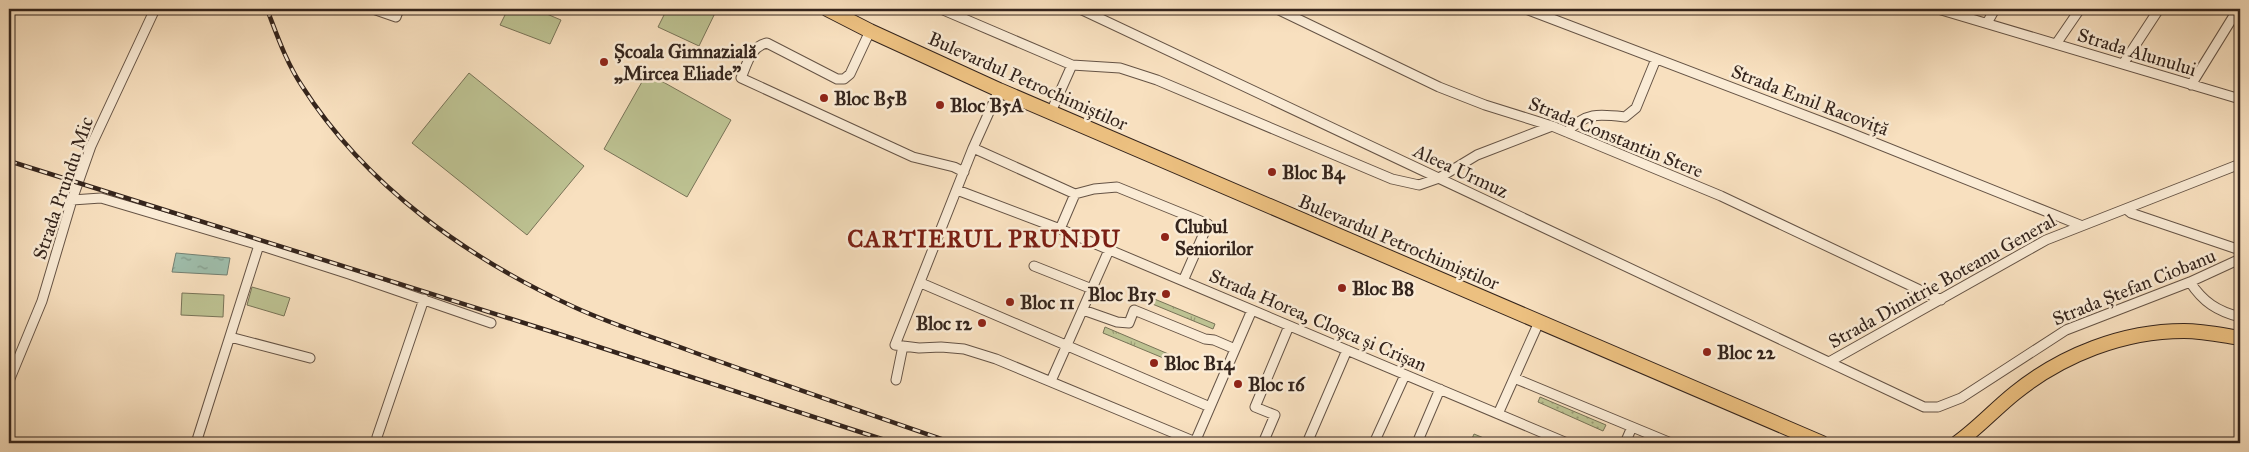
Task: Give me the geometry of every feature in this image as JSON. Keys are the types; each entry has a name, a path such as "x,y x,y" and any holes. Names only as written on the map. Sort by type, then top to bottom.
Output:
{"main road":[{"name":"Bulevardul Petrochimiștilor","path":"827,9 998,90 1822,443"},
{"path":"1960,442 2030,382 2070,358 2098,346 2167,331 2208,332 2240,338"}],"street":[{"name":"Strada Prundu Mic","path":"9,381 42,301 72,200 91,146 155,9"},
{"path":"373,9 396,17 399,9"},
{"path":"942,9 1072,64 1120,68 1157,80 1392,179 1419,185 1439,178 1477,154 1552,126"},
{"name":"Aleea Urmuz","path":"1080,9 1828,362"},
{"name":"Strada Constantin Stere","path":"1277,9 1439,87 1485,105 1552,126 1721,196 1941,300"},
{"name":"Strada Emil Racoviță","path":"1526,9 1838,128 2080,225"},
{"name":"Strada Alunului","path":"1938,9 2240,99"},
{"path":"1987,23 1996,9"},
{"path":"2056,44 2080,9"},
{"path":"2123,64 2159,9"},
{"path":"2190,84 2238,9"},
{"path":"870,31 850,74 844,79 837,79 767,43 759,44 752,52 741,78 913,157 954,167 964,172"},
{"path":"1567,132 1576,122 1590,116 1626,117 1631,114 1636,108 1656,59"},
{"path":"1051,112 1072,64"},
{"path":"998,90 895,345 919,348 964,349 996,359 1197,442 1252,310"},
{"path":"973,148 1075,194 1118,187 1208,224 1183,281"},
{"name":"Strada Dimitrie Boteanu General","path":"1828,362 2046,240 2080,225 2240,164"},
{"name":"Strada Horea, Cloșca și Crișan","path":"957,190 1060,229 1568,443"},
{"path":"1060,229 1075,194"},
{"path":"72,200 101,198 259,245 424,299 490,323"},
{"path":"2126,208 2131,213 2240,250"},
{"path":"196,443 259,245"},
{"path":"1051,381 1110,250"},
{"name":"Strada Ștefan Ciobanu","path":"1828,362 1924,407 1938,407 1961,398 2066,330 2190,282 2240,259"},
{"path":"1034,266 1092,289"},
{"path":"2190,282 2198,294 2210,306 2240,317"},
{"path":"920,283 1210,407"},
{"path":"377,437 424,299"},
{"path":"1082,310 1117,322 1128,323 1134,310 1204,340 1214,340 1235,349"},
{"path":"1498,414 1539,322"},
{"path":"1263,443 1275,415 1255,407 1289,326"},
{"path":"230,337 310,358"},
{"path":"896,380 903,346"},
{"path":"1307,443 1347,350"},
{"path":"1374,443 1405,375"},
{"path":"1514,378 1671,443"},
{"path":"1417,443 1440,389"},
{"path":"1625,443 1632,427"}],"green space":[{"path":"508,9 535,9 561,20 550,44 500,25"},
{"path":"667,9 717,9 699,46 658,27"},
{"path":"469,73 584,166 527,235 412,143"},
{"path":"647,73 731,120 687,197 604,149"},
{"path":"252,287 290,298 284,316 247,305"},
{"path":"1135,291 1215,324 1213,329 1133,296"},
{"path":"182,293 224,295 223,317 181,315"},
{"path":"1105,327 1199,367 1197,372 1103,333"},
{"path":"1540,397 1606,425 1603,431 1538,402"},
{"path":"1474,434 1496,443 1470,443"}],"water":[{"path":"176,253 230,258 227,275 172,272"}],"railway":[{"path":"267,9 282,48 296,77 328,122 356,156 422,216 495,266 534,288 603,320 953,443"},
{"path":"9,161 559,334 894,443"}],"place":[{"name":"Școala Gimnazială „Mircea Eliade”","path":"604,62"},
{"name":"Bloc B5B","path":"824,98"},
{"name":"Bloc B5A","path":"940,105"},
{"name":"Bloc B4","path":"1272,172"},
{"name":"Clubul Seniorilor","path":"1165,237"},
{"name":"Bloc B8","path":"1342,288"},
{"name":"Bloc B15","path":"1166,294"},
{"name":"Bloc 11","path":"1010,302"},
{"name":"Bloc 12","path":"982,323"},
{"name":"Bloc 22","path":"1707,352"},
{"name":"Bloc B14","path":"1154,363"},
{"name":"Bloc 16","path":"1238,384"}],"district":[{"name":"CARTIERUL PRUNDU","path":"984,239"}]}
